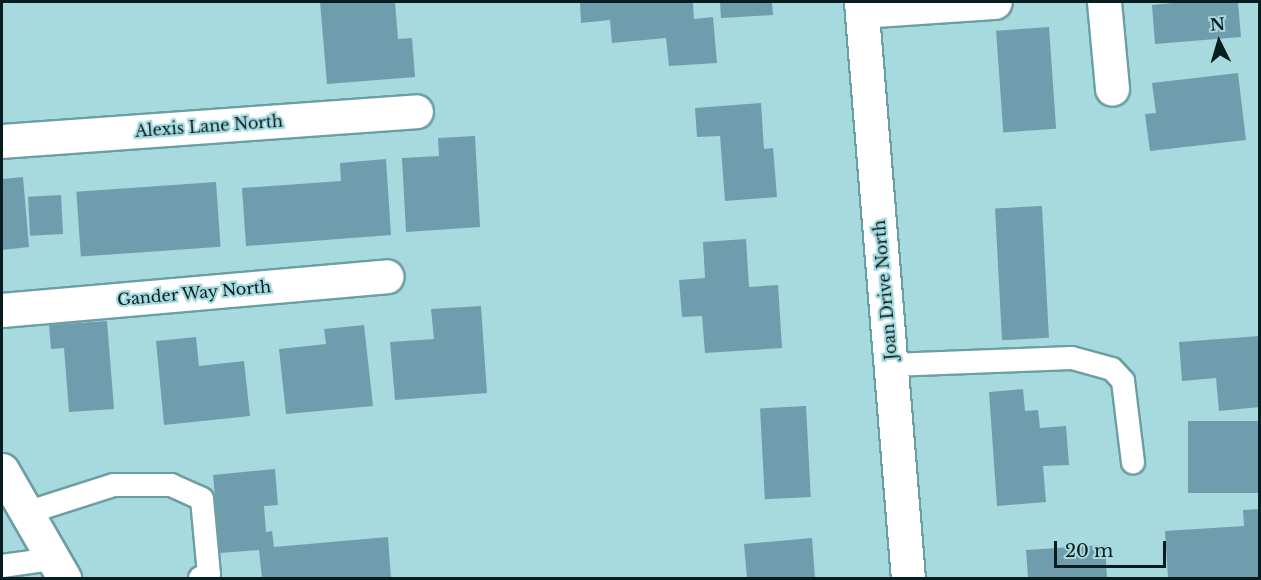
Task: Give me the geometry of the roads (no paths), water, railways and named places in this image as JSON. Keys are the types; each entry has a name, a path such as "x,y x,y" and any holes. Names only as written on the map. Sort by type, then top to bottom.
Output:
{"street":[{"path":"862,6 995,2"},
{"path":"1104,2 1112,89"},
{"name":"Joan Drive North","path":"862,6 908,579"},
{"name":"Alexis Lane North","path":"2,141 416,111"},
{"name":"Gander Way North","path":"2,310 387,276"},
{"path":"2,470 58,569"}],"lane":[{"path":"891,365 1072,358 1112,369 1123,381 1133,462"},
{"path":"26,513 114,485 171,485 202,499 209,574 200,579"},
{"path":"2,566 58,569"}]}
